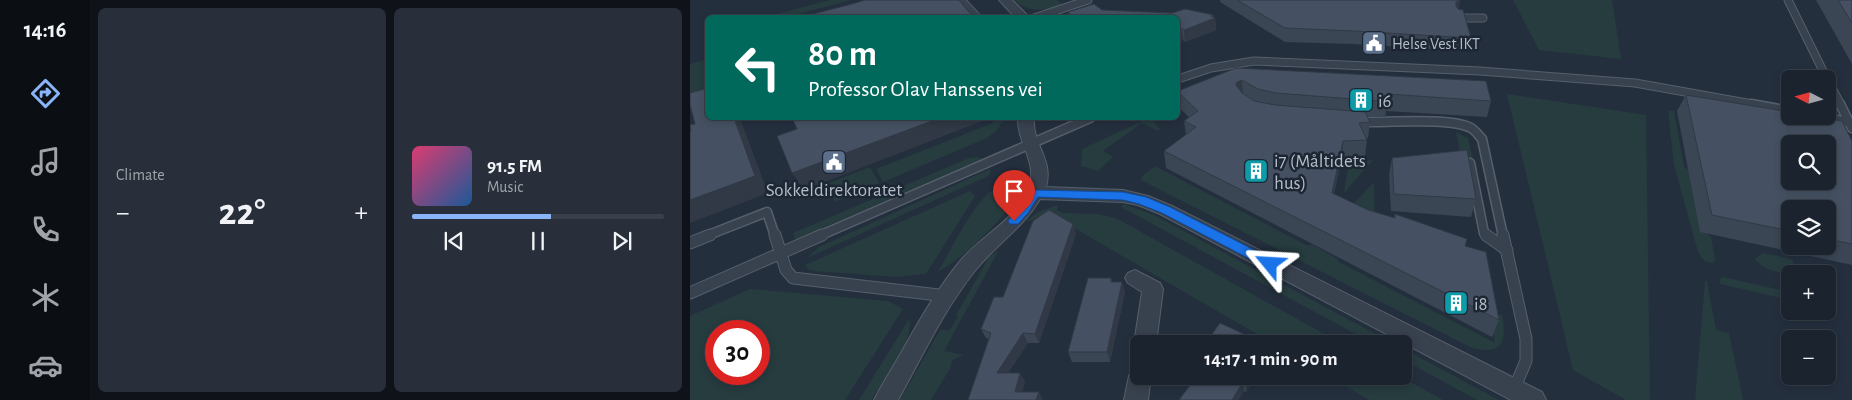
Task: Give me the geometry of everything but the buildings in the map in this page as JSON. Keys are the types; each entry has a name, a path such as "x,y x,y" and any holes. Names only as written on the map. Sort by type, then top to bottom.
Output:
{"street":[{"path":"1005,0 1021,15"},
{"path":"886,400 947,296 969,264 1024,210 1035,193 1041,173 1039,160 1024,127 1026,120"},
{"path":"1035,193 1109,195 1142,200 1175,215 1534,400"},
{"path":"1135,278 1153,290 1146,335"},
{"path":"1136,400 1138,385"}],"lane":[{"path":"961,0 975,15"},
{"path":"1043,15 1088,0"},
{"path":"1788,0 1823,70"},
{"path":"1458,18 1483,18"},
{"path":"1180,78 1211,68 1254,61 1480,71 1635,83 1781,109"},
{"path":"1836,96 1851,124"},
{"path":"690,293 781,255 1085,120"},
{"path":"1836,120 1851,124"},
{"path":"1347,122 1407,121 1456,124 1474,130 1483,142 1508,250 1527,347 1526,361 1514,389"},
{"path":"1470,163 1484,233 1487,237 1508,250"},
{"path":"690,243 767,212 786,270 792,278 947,296"}],"green space":[{"path":"830,0 851,0 795,15 774,15"},
{"path":"1014,0 1057,0 1063,5 1037,10 1025,7"},
{"path":"1513,0 1612,0 1621,59 1539,50"},
{"path":"705,60 705,98 690,96 690,64"},
{"path":"1507,94 1646,115 1650,400 1626,400 1573,370"},
{"path":"1668,110 1674,111 1684,167 1696,174 1708,235 1711,236 1715,260 1713,263 1704,261 1698,252 1674,165"},
{"path":"995,120 1003,120 987,138 883,182 876,169 993,123"},
{"path":"1145,120 1152,120 1160,129 1158,131 1142,123 1103,151 1113,157 1098,171 1081,166 1082,149"},
{"path":"1456,132 1468,138 1473,160 1461,159"},
{"path":"977,157 982,159 795,240 793,233 969,158"},
{"path":"1373,160 1345,192 1344,192 1349,163"},
{"path":"1155,166 1308,246 1311,244 1338,259 1337,261 1495,343 1490,314 1502,315 1504,333 1501,345 1490,350 1472,348 1141,180 1142,176"},
{"path":"870,167 879,183 835,202 826,184"},
{"path":"990,169 990,174 986,177 807,258 819,247"},
{"path":"1025,174 1021,190 1016,199 996,223 959,258 938,271 968,219 982,200 998,187"},
{"path":"1374,183 1375,223 1348,210"},
{"path":"970,191 975,196 926,274 895,277 815,271 809,270 805,265"},
{"path":"1124,204 1154,215 1377,335 1357,335 1121,207"},
{"path":"1057,205 1057,210 1063,213 1097,214 1116,218 1326,335 1258,335 1055,217 1026,221 1038,212"},
{"path":"999,250 944,351 964,355 952,360 951,367 931,400 900,400 940,330 950,330 958,316 956,315 989,257"},
{"path":"1763,253 1792,259 1794,265 1781,265 1781,273 1764,267 1755,259"},
{"path":"1723,277 1781,290 1781,298 1720,284 1720,279"},
{"path":"1705,281 1707,281 1716,330 1729,333 1743,400 1695,400"},
{"path":"750,289 888,301 903,309 845,400 690,400 690,316"},
{"path":"909,319 910,328 897,361 871,400 859,400"},
{"path":"1412,353 1499,400 1477,400 1412,364"},
{"path":"1412,383 1443,400 1369,400 1344,385 1412,385"}],"place":[{"name":"Helse Vest IKT","path":"1374,43"},
{"name":"i6","path":"1361,100"},
{"name":"Sokkeldirektoratet","path":"834,162"},
{"name":"i7 (Måltidets hus)","path":"1256,171"},
{"name":"i8","path":"1456,303"}],"route":[{"path":"1014,221 1035,193 1123,196 1142,200 1166,210 1270,264"}]}
